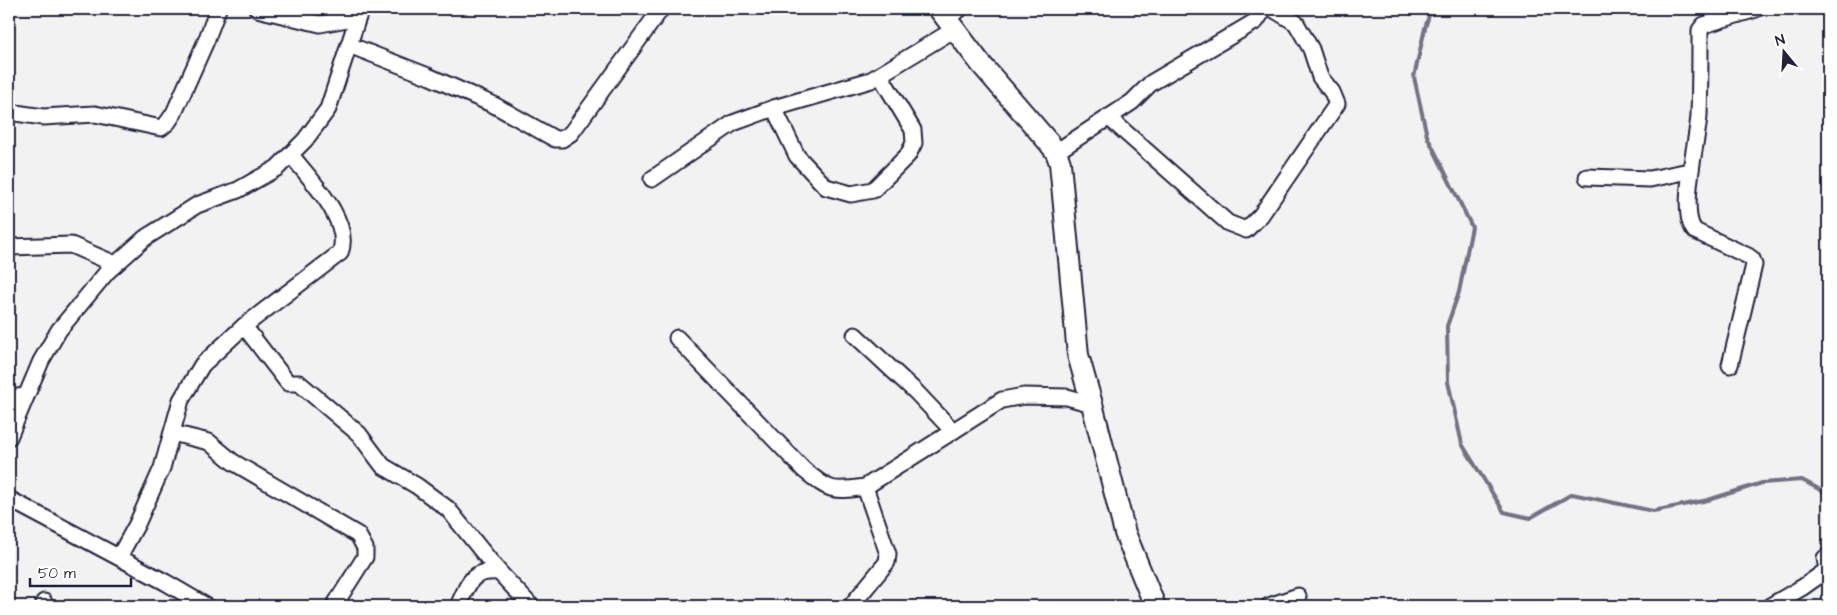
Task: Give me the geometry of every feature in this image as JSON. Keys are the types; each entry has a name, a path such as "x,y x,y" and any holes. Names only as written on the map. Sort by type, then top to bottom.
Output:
{"street":[{"path":"9,112 43,117 95,114 161,128 174,113 218,9"},
{"path":"257,9 320,24 358,13"},
{"path":"349,45 428,76 494,105 555,139 562,139 571,133 661,9"},
{"path":"1056,152 1132,102 1150,83 1256,21 1264,9"},
{"path":"1108,118 1228,223 1246,230 1261,215 1337,104 1332,92 1320,77 1311,49 1296,23 1273,9"},
{"path":"1730,365 1754,265 1752,259 1748,256 1695,231 1691,227 1689,219 1690,171 1699,117 1700,30 1704,25 1756,9"},
{"path":"9,437 41,361 59,330 106,272 145,238 197,205 238,190 277,168 305,140 328,109 358,13"},
{"path":"652,180 733,124 774,108 871,80 880,75 950,16 982,64 1056,152 1060,163 1078,355 1125,533 1155,606"},
{"path":"774,108 797,156 826,187 851,194 873,190 908,155 914,143 913,130 880,75"},
{"path":"119,557 137,524 162,468 180,400 202,364 244,326 340,252 344,243 343,232 333,208 291,155"},
{"path":"1587,178 1650,179 1690,171"},
{"path":"9,247 71,246 115,264"},
{"path":"244,326 288,383 299,383 359,434 383,466 417,486 448,509 499,572 531,606"},
{"path":"855,335 916,392 953,431"},
{"path":"677,338 804,470 827,488 844,490 865,487 1002,400 1024,396 1067,396 1092,404"},
{"path":"9,398 26,396"},
{"path":"172,432 209,442 232,462 358,535 366,548 365,557 334,606"},
{"path":"851,606 887,562 888,554 865,487"},
{"path":"9,499 119,557 206,606"},
{"path":"1770,606 1803,587 1827,570 1825,558"},
{"path":"458,606 471,579 484,571 499,572"},
{"path":"1269,606 1298,596"}],"waterway":[{"path":"1431,9 1414,77 1427,136 1472,227 1459,292 1447,326 1448,382 1462,444 1504,512 1530,518 1572,494 1653,511 1708,500 1762,483 1802,480 1828,494"}]}
